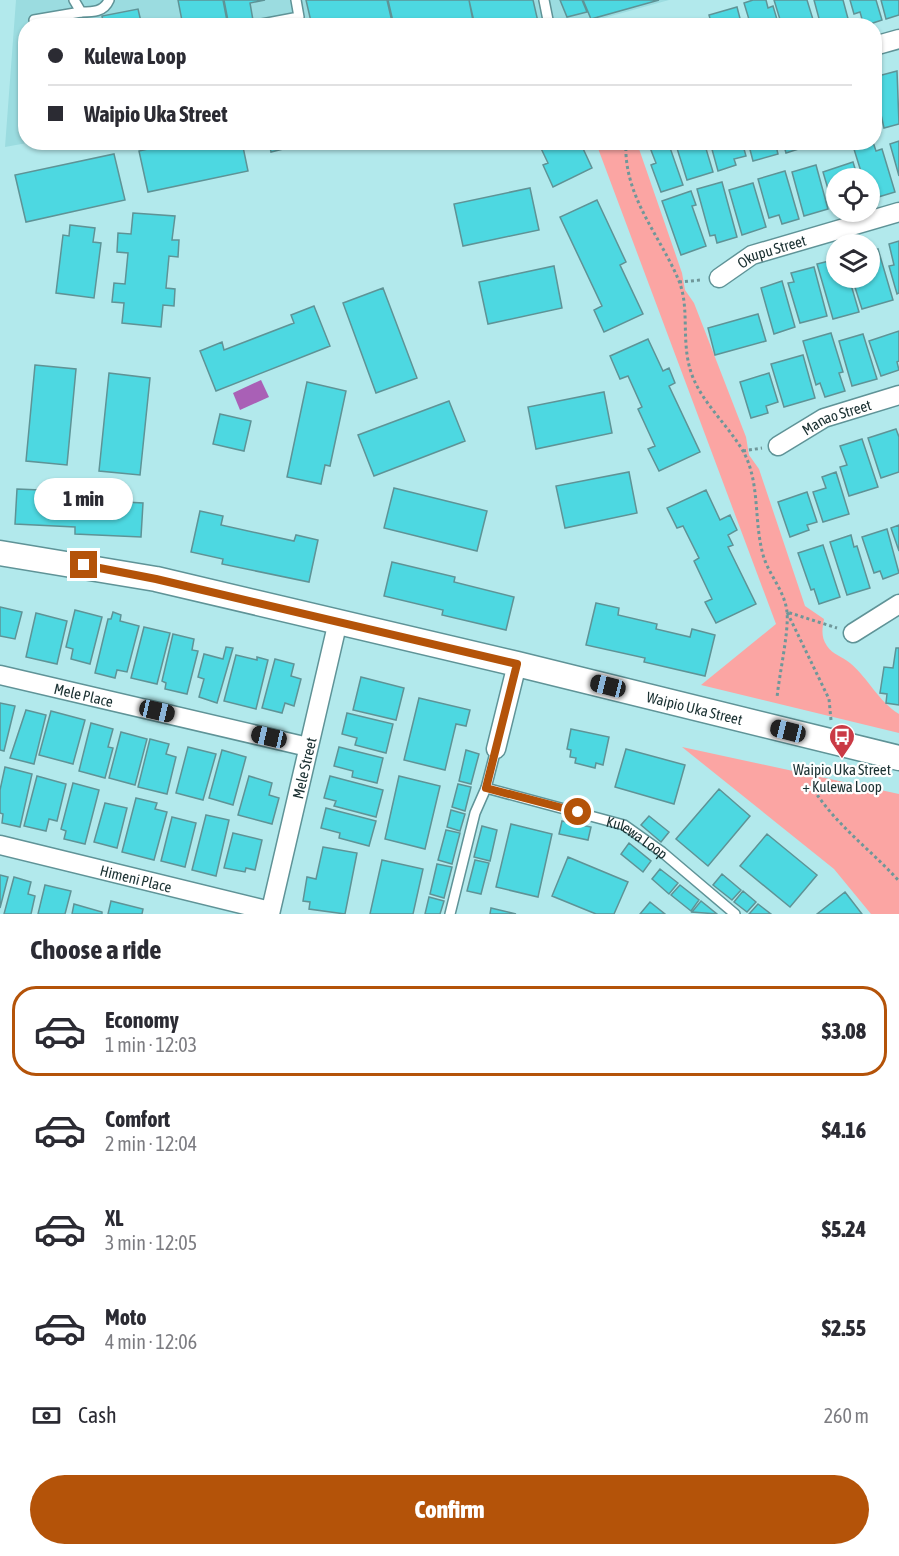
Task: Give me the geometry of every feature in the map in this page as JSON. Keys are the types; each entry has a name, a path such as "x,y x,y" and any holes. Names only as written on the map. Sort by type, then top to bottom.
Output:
{"street":[{"path":"882,44 899,39"},
{"name":"Okupu Street","path":"719,278 752,255 899,212"},
{"name":"Manao Street","path":"778,446 824,418 899,395"},
{"name":"Waipio Uka Street","path":"0,553 156,579 517,664 899,758"},
{"path":"853,633 899,604"},
{"name":"Mele Street","path":"270,912 338,621"},
{"path":"496,749 517,664"},
{"name":"Mele Place","path":"0,675 308,747"},
{"name":"Himeni Place","path":"0,845 270,912"}],"lane":[{"path":"74,0 81,12"},
{"path":"46,18 95,12 106,6 109,0"},
{"path":"294,18 299,17 296,0"},
{"path":"544,0 548,18"},
{"path":"450,914 475,813 486,788 496,749"},
{"name":"Kulewa Loop","path":"486,788 624,825 662,852 735,914"}],"path":[{"path":"627,150 628,173 643,216 679,282 684,303 684,345 694,380 743,451 753,472 756,524 763,556 829,699 834,742"},
{"path":"679,282 719,278"},
{"path":"787,612 853,633"},
{"path":"777,698 787,612"},
{"path":"814,790 848,834 879,859 899,881"}],"shaded area":[{"path":"16,0 669,0 604,18 18,18 18,145 5,147"},
{"path":"599,150 639,150 682,273 685,290 694,303 746,437 749,455 759,469 805,606 824,619 823,636 829,649 857,669 885,703 899,714 899,733 701,685 776,624"},
{"path":"261,380 269,397 240,410 233,393"},
{"path":"682,747 899,794 899,914 871,914 834,869"}],"building":[{"path":"178,0 223,0 226,18 181,18"},
{"path":"224,0 265,0 250,3 253,18 227,18"},
{"path":"306,0 387,0 391,18 310,18"},
{"path":"388,0 469,0 472,18 392,18"},
{"path":"469,0 533,0 537,18 473,18"},
{"path":"560,0 582,0 587,12 567,17"},
{"path":"583,0 659,0 595,18 591,18"},
{"path":"766,0 768,8 773,6 777,18 749,18 744,3"},
{"path":"774,0 807,0 813,18 780,18"},
{"path":"814,0 843,0 848,18 819,18"},
{"path":"850,0 876,0 881,18 862,18 860,12 854,14"},
{"path":"881,0 899,0 899,15 886,19"},
{"path":"737,7 740,18 710,18 709,15"},
{"path":"138,9 140,18 102,18 102,16"},
{"path":"897,71 899,124 884,128 882,119 882,75"},
{"path":"899,141 899,176 890,144"},
{"path":"882,149 895,192 880,196 880,168 860,168 854,150"},
{"path":"244,150 248,171 148,192 139,151"},
{"path":"542,150 584,150 592,168 553,187 543,165 548,163"},
{"path":"651,150 671,150 683,185 661,192 651,165 656,163"},
{"path":"678,150 706,150 713,172 687,180"},
{"path":"712,150 744,150 746,156 734,159 736,165 718,171"},
{"path":"750,150 777,150 778,154 753,161"},
{"path":"114,154 125,200 26,222 15,175"},
{"path":"853,162 855,168 835,168"},
{"path":"816,165 826,210 804,216 792,172"},
{"path":"785,171 799,219 782,224 779,215 769,218 758,179"},
{"path":"722,182 737,237 717,243 715,235 710,236 697,189"},
{"path":"753,183 766,227 742,235 729,190"},
{"path":"530,188 539,230 463,246 454,204"},
{"path":"691,191 696,205 692,206 706,246 681,255 662,201"},
{"path":"597,200 626,262 620,265 643,314 604,332 594,310 602,306 560,217"},
{"path":"133,213 175,216 172,240 179,240 178,257 169,256 166,288 175,289 174,306 163,305 161,327 122,323 124,303 112,302 114,283 125,284 128,253 117,252 118,233 131,234"},
{"path":"70,225 95,228 93,242 101,243 94,298 56,293 63,235 69,236"},
{"path":"899,241 899,293 897,294 889,266 894,265 889,244"},
{"path":"880,256 893,300 862,309 855,288 880,288"},
{"path":"826,262 826,288 852,288 859,312 833,319 817,264"},
{"path":"554,266 562,308 488,324 479,282"},
{"path":"814,267 827,316 800,323 788,283 794,282 791,273"},
{"path":"782,281 795,327 774,334 761,288"},
{"path":"383,288 417,378 376,393 343,303"},
{"path":"314,306 330,346 216,391 200,351 222,342 224,350 294,323 291,315"},
{"path":"758,314 766,341 715,355 708,328"},
{"path":"899,331 899,361 897,362 899,370 881,376 869,341"},
{"path":"831,333 843,372 839,373 845,391 825,397 820,383 816,385 803,341"},
{"path":"863,334 877,379 852,386 839,341"},
{"path":"648,339 663,371 669,368 675,383 669,386 700,452 659,471 648,449 655,446 638,409 642,407 628,376 620,379 610,356"},
{"path":"803,355 815,398 784,407 771,364"},
{"path":"35,365 76,369 67,465 26,461"},
{"path":"109,373 150,378 140,475 99,471"},
{"path":"769,373 778,402 766,406 768,413 751,418 740,382"},
{"path":"307,382 346,391 330,466 325,465 321,484 287,477"},
{"path":"604,392 612,433 536,449 528,407"},
{"path":"449,401 465,441 374,476 358,435"},
{"path":"220,414 251,421 244,451 213,444"},
{"path":"896,429 899,437 899,472 881,478 868,438"},
{"path":"862,439 878,487 849,496 840,467 847,465 840,446"},
{"path":"629,472 637,513 565,528 556,486"},
{"path":"836,472 849,514 823,522 813,492 826,488 822,477"},
{"path":"394,488 487,511 477,551 384,528"},
{"path":"17,489 88,492 88,500 143,503 141,537 75,534 75,527 15,524"},
{"path":"706,490 720,520 730,515 737,530 728,535 733,545 728,547 756,604 716,623 705,602 712,599 694,561 699,558 683,526 677,528 667,508"},
{"path":"807,492 817,522 807,525 809,530 790,537 778,502"},
{"path":"200,511 223,516 221,525 294,541 296,535 318,540 309,582 222,564 223,559 191,552"},
{"path":"899,525 899,551 891,528"},
{"path":"887,529 899,573 883,579 880,571 874,573 862,537"},
{"path":"851,535 854,547 857,546 870,588 847,595 830,542"},
{"path":"823,545 840,597 819,604 814,589 811,590 798,553"},
{"path":"392,562 455,577 454,582 514,597 506,630 442,615 443,610 384,596"},
{"path":"596,603 619,608 618,615 657,624 656,629 690,637 692,629 715,635 705,676 644,662 645,658 586,645"},
{"path":"0,607 22,612 15,639 0,636"},
{"path":"75,610 102,617 90,664 71,659 73,649 66,647"},
{"path":"113,612 121,615 120,621 139,626 127,672 117,670 115,678 95,673 108,619 111,619"},
{"path":"36,613 67,621 57,664 26,657"},
{"path":"144,627 170,633 157,684 131,678"},
{"path":"173,634 194,639 192,650 198,651 187,694 165,689 166,683 162,681"},
{"path":"226,647 233,648 217,703 199,697 204,679 198,677 204,654 223,659"},
{"path":"896,648 899,648 899,705 886,703 887,694 880,693 884,667 893,668"},
{"path":"236,655 268,660 256,709 224,701"},
{"path":"275,659 294,664 291,676 301,679 294,706 285,703 282,713 262,708"},
{"path":"361,677 404,688 396,720 353,710"},
{"path":"419,698 470,710 466,726 456,724 445,770 404,760"},
{"path":"0,703 15,706 4,751 0,750"},
{"path":"26,710 46,715 34,764 10,758"},
{"path":"51,711 85,720 73,764 39,755"},
{"path":"347,713 393,724 386,753 355,745 357,738 342,734"},
{"path":"91,723 113,729 108,747 113,748 105,778 79,771"},
{"path":"571,729 609,737 603,765 596,763 595,768 575,763 576,758 570,757 571,750 567,749"},
{"path":"121,732 147,739 135,785 109,778"},
{"path":"150,739 169,744 166,754 176,757 167,794 138,787"},
{"path":"188,747 216,754 203,800 176,793"},
{"path":"339,747 383,758 377,783 352,777 353,771 334,766"},
{"path":"626,749 685,765 674,804 615,787"},
{"path":"222,750 246,757 233,805 209,798"},
{"path":"466,750 479,754 471,784 459,781"},
{"path":"5,767 32,774 20,827 2,823 0,790"},
{"path":"37,776 66,784 57,821 49,819 46,831 24,826"},
{"path":"249,776 272,783 269,795 279,798 272,824 238,815"},
{"path":"330,776 383,790 376,817 334,806 336,801 324,798"},
{"path":"399,776 440,786 425,849 385,839"},
{"path":"73,783 99,790 85,844 64,839 66,831 61,829"},
{"path":"458,784 471,787 465,811 452,807"},
{"path":"719,789 750,816 708,866 676,839"},
{"path":"136,798 157,803 155,809 167,812 154,860 122,852"},
{"path":"105,803 127,808 117,848 94,842"},
{"path":"326,808 376,821 369,846 339,838 340,833 321,828"},
{"path":"451,810 465,814 460,831 447,827"},
{"path":"206,815 229,820 216,876 192,870"},
{"path":"649,816 669,832 661,842 641,825"},
{"path":"172,817 196,823 185,867 161,861"},
{"path":"562,821 591,827 588,840 559,834"},
{"path":"511,824 552,834 538,897 496,887"},
{"path":"482,826 497,830 490,861 474,857"},
{"path":"446,830 460,833 452,864 438,860"},
{"path":"233,833 262,840 255,870 246,868 245,872 224,868"},
{"path":"767,834 817,875 790,907 740,866"},
{"path":"629,843 651,861 643,872 621,854"},
{"path":"323,847 357,853 345,914 309,909 310,902 303,901 307,877 316,879"},
{"path":"568,857 628,882 614,914 596,914 552,896"},
{"path":"382,860 423,869 413,914 370,914"},
{"path":"475,860 489,863 481,894 467,891"},
{"path":"437,864 452,867 444,898 430,894"},
{"path":"660,869 678,883 669,894 652,879"},
{"path":"722,874 741,890 732,900 713,885"},
{"path":"0,875 8,877 0,908"},
{"path":"14,877 31,882 28,894 35,896 31,914 4,914"},
{"path":"45,885 71,891 65,914 38,914"},
{"path":"680,885 699,900 691,911 671,895"},
{"path":"743,891 756,902 747,912 734,902"},
{"path":"845,892 862,914 817,914"},
{"path":"429,897 444,901 440,914 425,914"},
{"path":"111,901 143,909 142,914 108,914"},
{"path":"701,901 717,914 692,912"},
{"path":"650,902 665,914 640,914"},
{"path":"74,904 102,912 102,914 72,914"},
{"path":"758,904 771,914 749,914"},
{"path":"491,908 516,914 490,914"}],"place":[{"name":"Waipio Uka Street + Kulewa Loop","path":"842,760"}],"route":[{"path":"84,565 156,579 517,664 486,788 578,812"}]}
